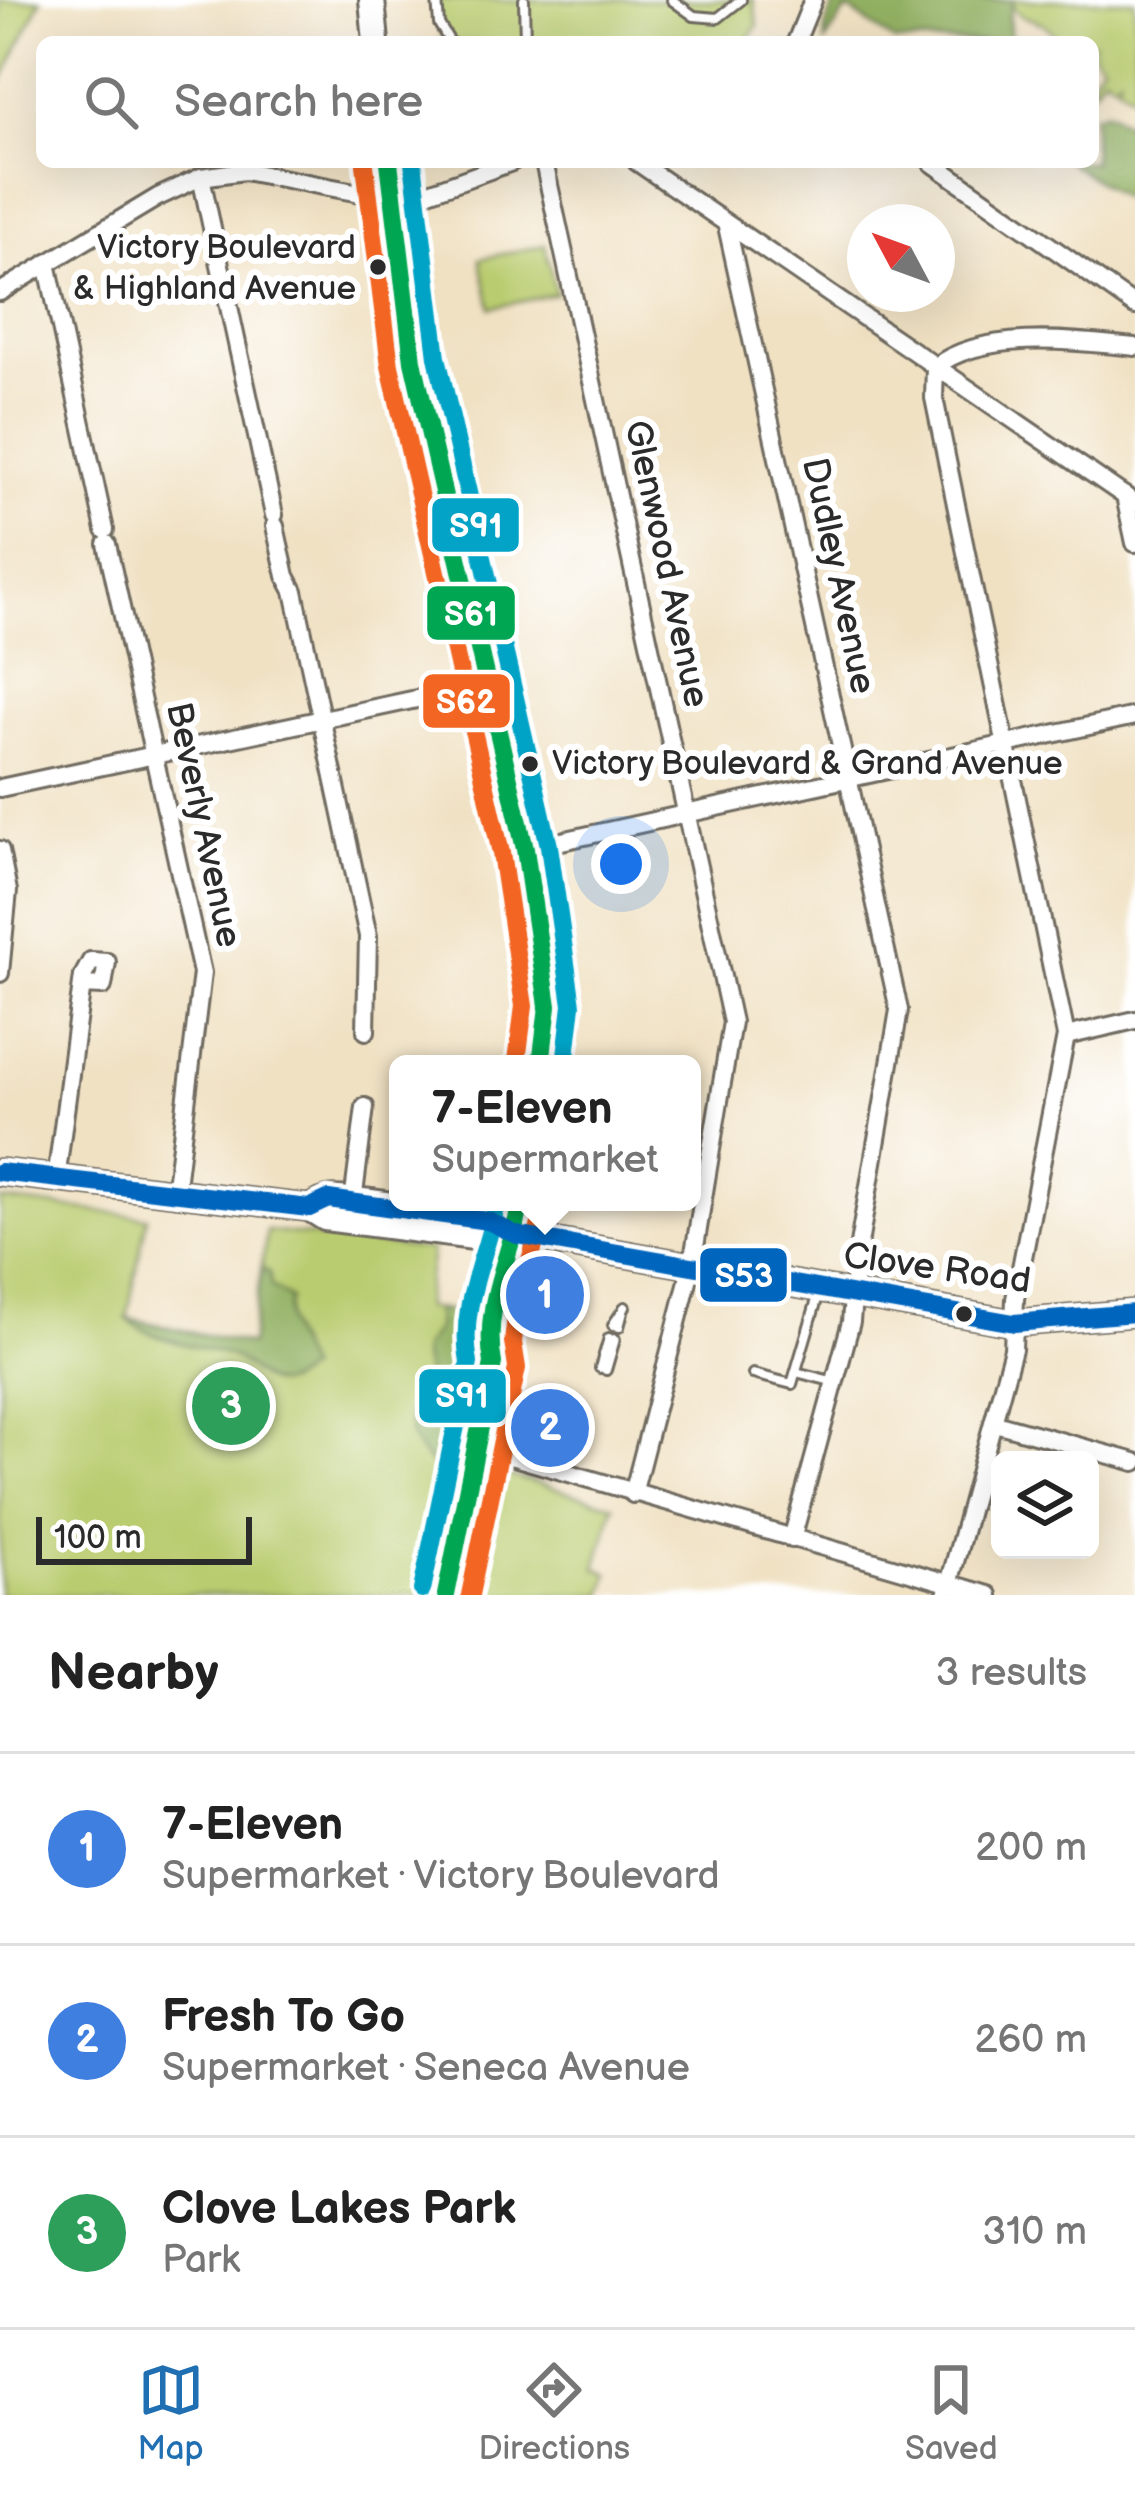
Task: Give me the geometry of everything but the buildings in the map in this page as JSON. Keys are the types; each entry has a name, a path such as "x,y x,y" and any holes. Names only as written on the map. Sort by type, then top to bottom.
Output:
{"main road":[{"path":"372,0 375,36"},
{"path":"389,168 413,361 525,849 548,1006 543,1055"},
{"name":"Clove Road","path":"0,1172 309,1208 325,1218 482,1238 505,1221"},
{"name":"Clove Road","path":"309,1208 328,1199 389,1206"},
{"name":"Clove Road","path":"425,1211 505,1221 692,1264 1014,1323 1135,1313"},
{"path":"446,1595 493,1363 487,1344 503,1262 505,1221"}],"street":[{"path":"798,36 813,0"},
{"path":"0,292 158,196 201,177 244,171 392,199 418,196 495,168"},
{"name":"Glenwood Avenue","path":"545,168 732,1022 701,1210"},
{"path":"646,168 1130,500 1135,543"},
{"path":"940,168 1135,306"},
{"path":"201,177 368,937 366,1031"},
{"name":"Dudley Avenue","path":"728,226 898,1010 851,1322 792,1539"},
{"name":"Beverly Avenue","path":"47,263 202,974 175,1194"},
{"path":"935,367 952,354 1030,341 1135,347"},
{"path":"935,367 934,398 1066,1036 1012,1349 948,1590"},
{"path":"0,788 487,684"},
{"path":"525,849 1135,716"},
{"path":"0,850 8,891 0,973"},
{"path":"56,1180 82,986"},
{"path":"1066,1036 1135,1020"},
{"path":"353,1202 364,1106"},
{"name":"Glenwood Avenue","path":"633,1494 692,1264 701,1211"},
{"path":"995,1423 1135,1462"},
{"path":"476,1446 948,1590 989,1595"}],"lane":[{"path":"437,0 439,24 446,36"},
{"path":"524,0 526,36"},
{"path":"672,0 694,16 718,18 741,0"},
{"path":"753,1374 792,1384 821,1289"},
{"path":"616,1326 625,1307"},
{"path":"603,1369 612,1338"},
{"path":"513,1424 522,1369"},
{"path":"796,1372 835,1382"}],"green space":[{"path":"0,0 41,0 0,85"},
{"path":"431,0 753,0 758,25 751,36 441,36"},
{"path":"836,0 1013,0 1010,36 886,36 851,11 846,11 829,36 825,29"},
{"path":"1013,0 1135,0 1135,97 1117,84 1121,75 1114,82 1104,75 1099,82 1099,36 1057,36 1044,24 1020,15"},
{"path":"1108,111 1126,124 1135,119 1135,206 1077,168 1099,168 1099,113"},
{"path":"545,245 556,294 491,308 480,259"},
{"path":"0,1200 147,1217 127,1318 250,1345 267,1231 432,1250 424,1308 479,1314 425,1595 0,1595"},
{"path":"262,1268 269,1272 271,1286 290,1299 288,1326 307,1369 288,1382 269,1383 234,1358 164,1338 126,1318 250,1345"},
{"path":"435,1310 479,1314 450,1466 445,1471 426,1459 409,1429 425,1374 424,1347 438,1325"},
{"path":"497,1472 614,1505 596,1568 609,1573 603,1595 477,1595 486,1547 480,1546"}],"transit line":[{"name":"S62","path":"365,168 390,366 501,853 524,1006 518,1055"},
{"name":"S61","path":"390,168 413,361 525,849 548,1006 542,1055"},
{"name":"S91","path":"414,168 437,357 549,846 572,1005 566,1055"},
{"name":"S53","path":"0,1172 309,1208 328,1199 389,1207"},
{"name":"S53","path":"415,1211 488,1221 517,1235 1014,1323 1135,1313"},
{"name":"S91","path":"422,1590 469,1363 470,1302 495,1211"},
{"name":"S61","path":"446,1595 493,1363 494,1302 519,1211"},
{"name":"S62","path":"470,1595 517,1368 513,1342 517,1308 544,1211"}],"place":[{"name":"Victory Boulevard & Highland Avenue","path":"378,267"},
{"name":"Victory Boulevard & Grand Avenue","path":"530,764"},
{"name":"7-Eleven","path":"545,1295"},
{"name":"Clove Lakes Park","path":"231,1406"},
{"name":"Fresh To Go","path":"550,1428"}]}
